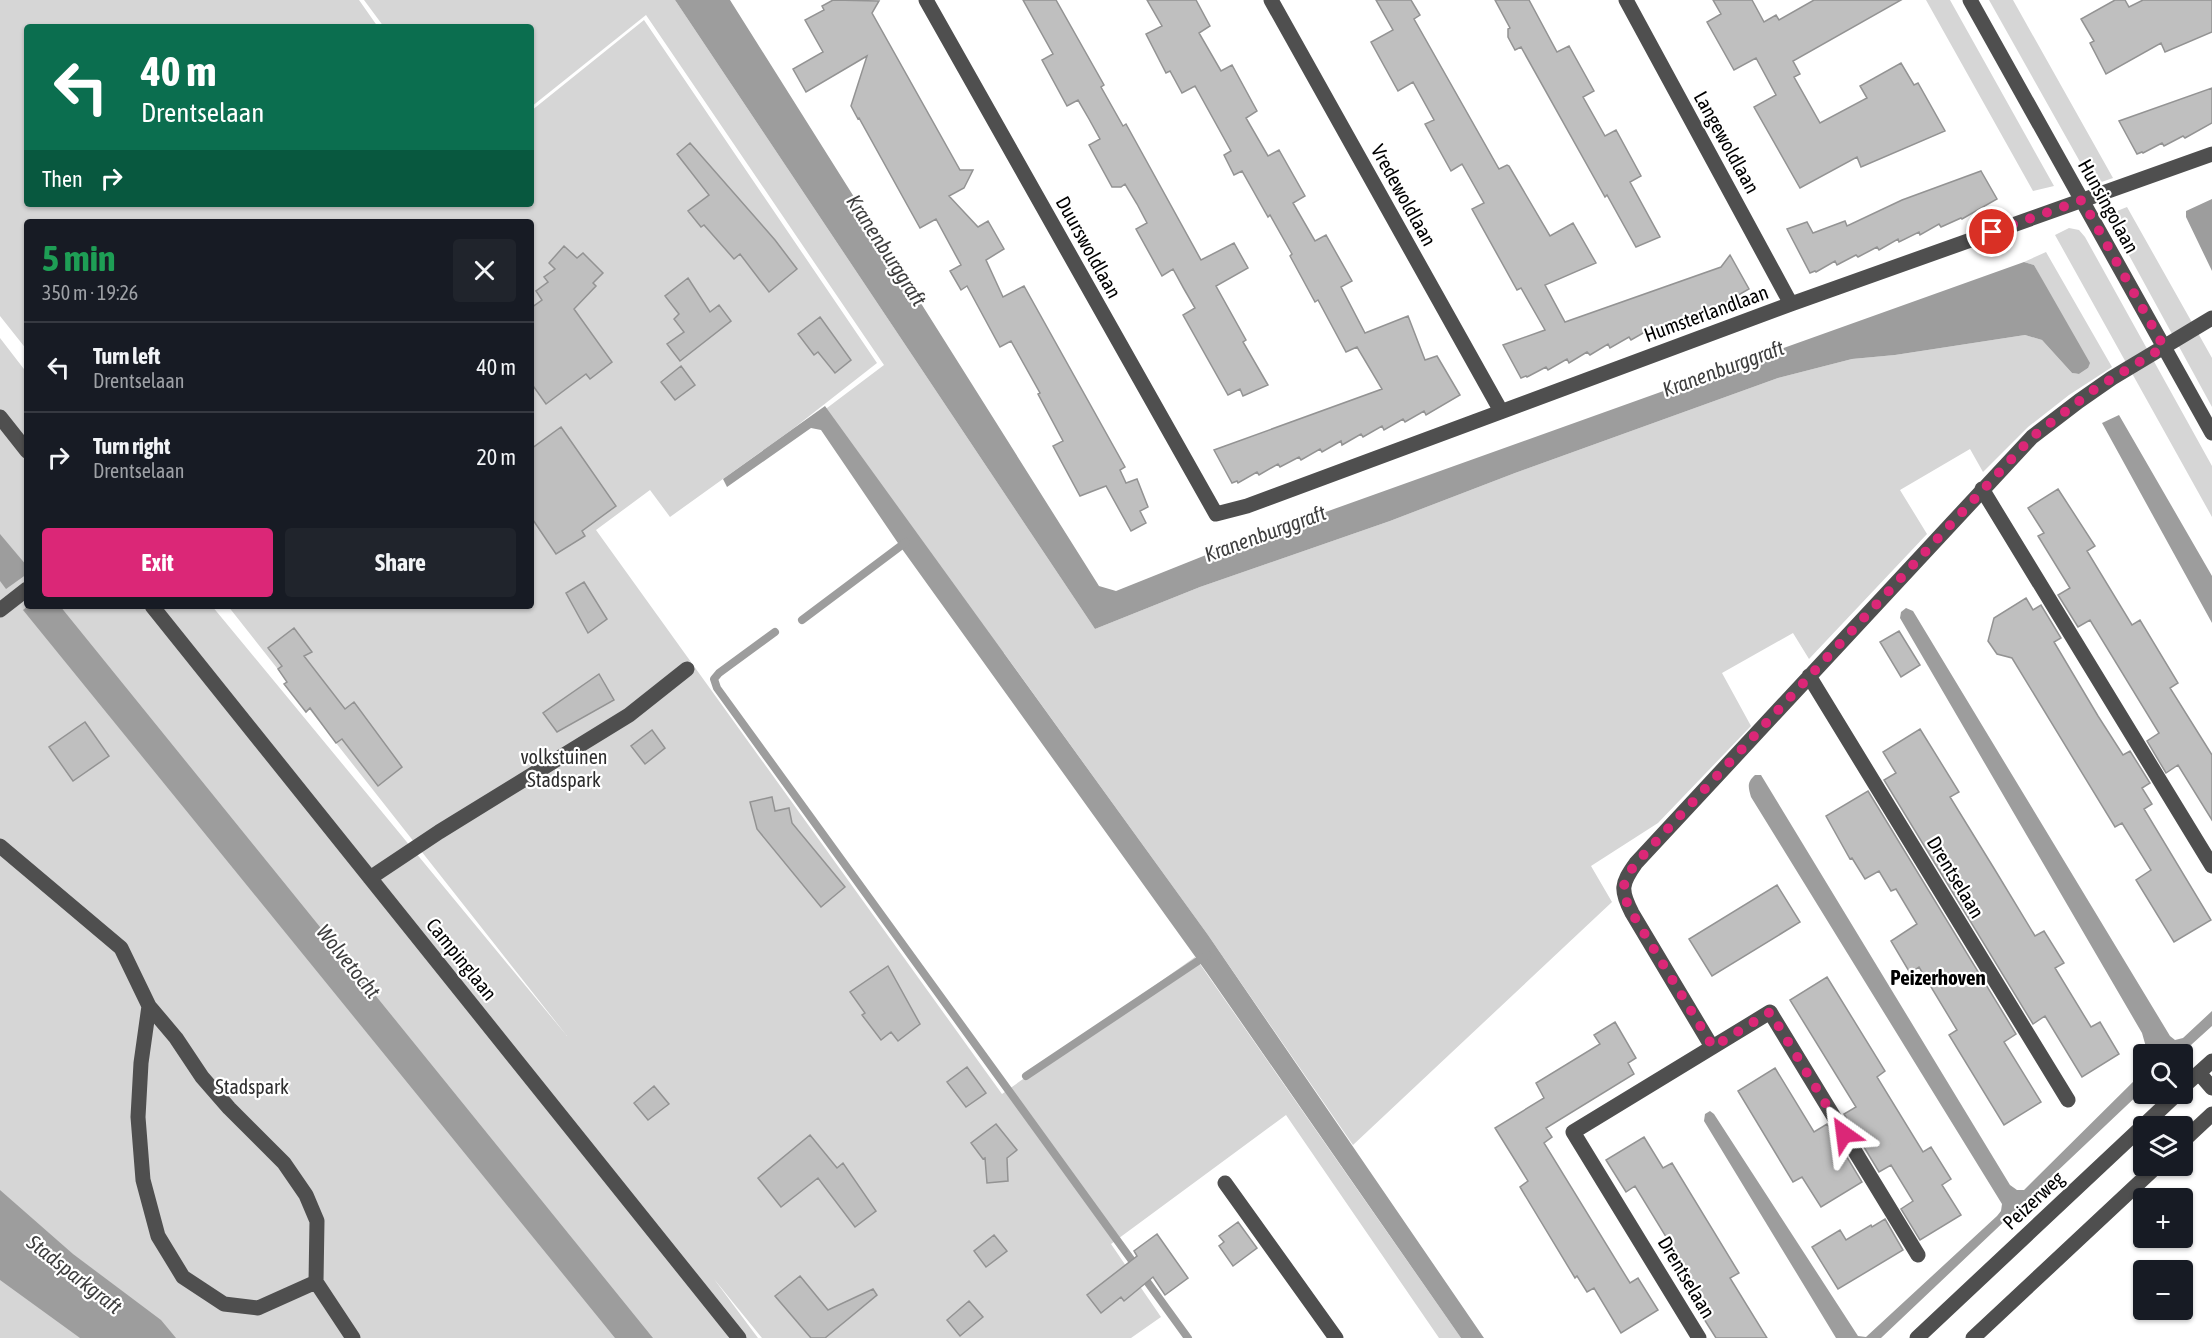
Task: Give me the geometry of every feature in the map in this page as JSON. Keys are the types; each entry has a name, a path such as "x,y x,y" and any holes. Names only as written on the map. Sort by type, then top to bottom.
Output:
{"street":[{"name":"Duurswoldlaan","path":"926,0 1216,514"},
{"name":"Vredewoldlaan","path":"1271,0 1500,411"},
{"name":"Langewoldlaan","path":"1626,0 1791,303"},
{"name":"Hunsingolaan","path":"1970,0 2212,433"},
{"name":"Humsterlandlaan","path":"1216,514 1247,506 1791,303 2212,154"},
{"path":"1713,1047 1632,913 1623,890 1626,877 1636,863 2032,437 2079,401 2212,318"},
{"path":"0,417 24,447"},
{"path":"1982,489 2212,866"},
{"path":"4,607 24,591"},
{"name":"Campinglaan","path":"154,609 740,1338"},
{"path":"370,878 439,832 629,715 687,669"},
{"name":"Drentselaan","path":"1809,676 2068,1100"},
{"path":"0,846 120,948 149,1006 176,1038 202,1077 229,1108 284,1163 306,1195 317,1221 316,1282 353,1338"},
{"path":"149,1006 141,1063 138,1117 143,1180 158,1236 183,1277 224,1304 258,1308 316,1282"},
{"name":"Drentselaan","path":"1699,1338 1573,1132 1770,1012 1918,1255"},
{"path":"2193,1078 2212,1061"},
{"path":"2199,1073 2212,1088"},
{"name":"Peizerweg","path":"1917,1338 2166,1104"},
{"path":"2193,1132 2212,1114"},
{"path":"1972,1338 2146,1176"},
{"path":"1226,1183 1335,1338"}],"green space":[{"path":"0,0 359,0 376,24 24,24 24,207 534,207 534,109 644,20 877,363 794,428 670,517 650,490 596,530 1002,1094 1195,957 1461,1338 1439,1338 1286,1115 1111,1244 1161,1317 1131,1338 762,1338 714,1279 758,1338 0,1338 0,338 24,369 24,609 214,609 567,1036 230,609 534,609 534,219 24,219 24,346 0,316"},
{"path":"364,0 675,0 1095,629 1200,587 1390,521 1515,473 1778,378 1852,359 1895,355 2025,335 2042,340 2072,373 2079,374 2088,368 2034,265 2024,262 2046,252 2112,367 2069,395 2028,427 1983,472 1970,449 1900,490 1927,534 1809,659 1793,633 1722,673 1751,726 1658,823 1591,866 1612,902 1353,1145 1208,935 1004,653 994,656 823,411 884,365 646,15 534,105 534,24 382,24"},
{"path":"1926,0 1950,0 2054,186 2033,191"},
{"path":"1989,0 2013,0 2113,178 2093,185"},
{"path":"2127,207 2212,358 2212,407 2107,215"},
{"path":"2069,228 2079,230 2085,237 2212,466 2212,517 2055,235"}],"water":[{"name":"Kranenburggraft","path":"675,0 730,0 1099,586 1116,591 1211,553 2024,262 2034,265 2090,363 2088,368 2079,374 2072,373 2042,340 2025,335 1895,355 1852,359 1778,378 1515,473 1390,521 1200,587 1095,629"},
{"path":"2212,199 2212,271 2186,217 2186,211"},
{"path":"825,406 1208,935 1484,1338 1461,1338 1207,973 902,549 821,430 811,428 727,487 723,479"},
{"path":"2119,415 2212,576 2212,623 2102,423"},
{"path":"0,534 24,562 24,576 6,589 0,581"},
{"path":"1906,608 1913,611 2170,1036 2175,1040 2183,1038 2212,1011 2212,1026 2192,1044 2145,1044 2142,1033 1900,618 1901,612"},
{"path":"62,609 653,1338 615,1338 23,610"},
{"path":"1755,775 1761,775 2010,1185 2017,1190 2024,1190 2133,1082 2133,1099 1881,1338 1836,1338 1704,1121 1705,1114 1710,1111 1714,1114 1858,1336 1866,1337 1997,1216 2002,1204 1751,797 1749,785"},
{"name":"Stadsparkgraft","path":"0,1190 73,1254 161,1320 176,1338 80,1338 0,1280"}],"building":[{"path":"833,0 879,1 872,13 960,170 973,170 964,188 949,196 978,227 988,221 1004,249 986,260 1003,297 1024,286 1125,467 1120,470 1126,483 1137,479 1148,507 1140,511 1146,523 1131,531 1106,486 1080,496 1053,446 1063,441 1011,341 1000,347 967,286 961,290 950,271 961,265 936,219 920,228 851,106 867,56 806,92 793,69 823,52 805,20 824,10 822,6"},
{"path":"1023,0 1056,0 1104,85 1101,87 1123,126 1126,124 1201,260 1234,243 1248,268 1216,286 1246,340 1243,342 1268,385 1243,396 1240,389 1228,395 1183,315 1195,308 1173,269 1162,276 1136,229 1147,223 1125,184 1121,187 1112,187 1089,145 1100,139 1078,100 1067,106 1042,60 1053,54"},
{"path":"1147,0 1196,0 1210,26 1199,33 1221,71 1232,65 1257,111 1246,118 1268,156 1279,150 1305,196 1293,203 1315,241 1326,235 1352,281 1341,287 1365,333 1408,316 1425,360 1437,356 1460,395 1426,415 1424,411 1384,430 1382,426 1342,445 1341,441 1322,452 1320,449 1301,460 1299,457 1280,467 1278,464 1259,475 1257,472 1238,483 1237,481 1232,483 1214,450 1382,389 1357,347 1346,352 1318,300 1315,302 1270,215 1268,217 1242,171 1234,175 1224,155 1231,151 1195,86 1182,93 1170,71 1166,73 1146,34 1162,26"},
{"path":"1376,0 1411,0 1420,15 1414,19 1499,169 1509,166 1550,236 1573,223 1596,263 1545,285 1565,322 1721,267 1730,255 1749,289 1714,309 1712,306 1694,317 1692,314 1673,325 1671,321 1631,340 1629,337 1610,348 1608,344 1590,355 1587,352 1569,363 1567,359 1548,370 1546,367 1521,378 1503,345 1545,330 1521,288 1517,290 1472,209 1484,203 1462,164 1451,171 1425,124 1434,120 1413,82 1398,91 1371,42 1393,30"},
{"path":"1495,0 1529,0 1557,52 1569,46 1594,91 1583,97 1605,136 1616,130 1641,176 1630,182 1660,237 1636,247 1607,195 1605,197 1521,47 1515,50 1508,37 1510,28"},
{"path":"1713,0 1752,0 1764,22 1776,15 1779,20 1814,0 1901,0 1793,61 1800,74 1794,77 1820,123 1867,98 1860,86 1901,63 1914,85 1918,83 1945,131 1861,167 1857,157 1800,188 1754,107 1776,95 1756,58 1734,70 1707,22 1721,14"},
{"path":"2115,0 2125,0 2129,7 2143,0 2212,0 2212,32 2165,52 2161,43 2106,74 2090,43 2094,41 2081,19"},
{"path":"2212,88 2212,123 2185,138 2183,136 2164,146 2162,143 2137,154 2119,121"},
{"path":"690,143 775,240 797,269 769,292 740,254 734,259 704,225 701,227 688,211 709,195 677,154"},
{"path":"1981,171 1997,199 1962,219 1941,227 1939,224 1920,235 1919,232 1899,242 1898,239 1879,250 1877,247 1837,265 1835,261 1816,272 1810,273 1787,229 1807,222 1813,233 1845,221 1847,226 1902,200"},
{"path":"564,246 577,258 583,253 603,273 593,283 596,286 574,309 612,362 590,379 586,374 546,404 534,387 534,306 542,300 536,291 548,282 544,277 555,269 549,263"},
{"path":"688,278 710,312 719,305 731,321 680,361 667,344 684,332 674,319 679,314 665,296"},
{"path":"820,317 851,360 835,373 818,352 814,355 798,334"},
{"path":"681,366 695,385 675,400 661,382"},
{"path":"561,427 616,506 582,531 585,536 556,554 534,521 534,447"},
{"path":"2058,489 2095,546 2087,551 2132,625 2140,620 2178,683 2170,688 2212,755 2212,820 2178,765 2166,773 2147,741 2159,733 2090,620 2078,627 2058,595 2070,588 2038,536 2044,533 2028,508"},
{"path":"584,582 607,619 588,633 566,593"},
{"path":"2026,598 2033,610 2041,605 2061,638 2054,642 2098,716 2123,755 2130,751 2150,783 2142,788 2152,804 2144,809 2211,920 2174,942 2136,880 2151,870 2122,823 2115,827 2012,658 1997,654 1988,641 1994,618"},
{"path":"294,628 312,652 304,656 345,709 354,702 402,767 378,786 342,739 336,743 310,708 306,712 284,684 287,682 278,669 282,666 268,648"},
{"path":"1899,631 1920,665 1901,677 1880,642"},
{"path":"599,674 614,700 557,732 543,713"},
{"path":"85,722 109,756 73,781 49,747"},
{"path":"1920,729 1959,792 1950,797 2035,936 2044,931 2064,963 2055,968 2091,1027 2100,1022 2119,1054 2082,1077 2045,1016 2033,1024 1884,780 1896,773 1883,752"},
{"path":"652,730 665,748 645,764 631,746"},
{"path":"1868,791 2016,1034 2004,1042 2041,1102 2004,1125 1949,1035 1957,1030 1919,967 1910,973 1891,941 1917,924 1896,889 1891,891 1879,871 1865,879 1852,858 1850,859 1826,816"},
{"path":"772,797 775,811 789,808 792,823 845,887 821,907 757,829 750,802"},
{"path":"1777,885 1800,922 1712,976 1689,939"},
{"path":"888,966 920,1024 898,1041 891,1032 881,1040 862,1015 865,1013 850,992"},
{"path":"1827,977 1885,1071 1877,1077 1923,1152 1931,1147 1951,1179 1942,1185 1961,1215 1920,1240 1901,1209 1913,1201 1891,1165 1879,1172 1844,1114 1856,1107 1790,1000"},
{"path":"1615,1022 1636,1058 1628,1063 1634,1074 1546,1128 1552,1137 1544,1143 1630,1283 1638,1278 1658,1310 1621,1333 1594,1288 1587,1292 1577,1276 1575,1278 1520,1187 1528,1181 1495,1128 1544,1098 1536,1083 1600,1044 1594,1035"},
{"path":"967,1067 986,1093 966,1107 947,1082"},
{"path":"1775,1068 1814,1132 1827,1124 1862,1182 1821,1207 1802,1177 1793,1182 1738,1091"},
{"path":"654,1086 669,1104 648,1120 634,1103"},
{"path":"996,1124 1017,1150 1007,1158 1008,1181 987,1183 985,1158 983,1159 971,1143"},
{"path":"810,1135 837,1168 843,1163 876,1211 855,1227 818,1178 781,1207 758,1178"},
{"path":"1644,1137 1663,1168 1672,1163 1739,1273 1730,1278 1767,1338 1716,1338 1692,1300 1701,1294 1635,1186 1626,1192 1606,1160"},
{"path":"1885,1219 1903,1250 1838,1289 1812,1247 1840,1230 1846,1240"},
{"path":"1238,1222 1257,1248 1233,1266 1219,1246 1224,1242 1219,1236"},
{"path":"1157,1234 1188,1278 1165,1295 1153,1277 1124,1301 1121,1297 1101,1313 1087,1295 1137,1256 1134,1251"},
{"path":"994,1235 1007,1251 986,1267 974,1251"},
{"path":"800,1276 828,1310 873,1289 877,1295 825,1338 811,1338 775,1296"},
{"path":"969,1301 983,1317 960,1336 947,1320"}],"waterway":[{"path":"802,620 906,542"},
{"path":"775,632 719,673 714,679 717,688 1188,1338"},
{"path":"1026,1076 1207,955"}],"district":[{"name":"Peizerhoven","path":"1938,977"}],"route":[{"path":"1844,1134 1770,1012 1713,1047 1632,913 1623,890 1626,877 1636,863 2032,437 2095,389 2164,347 2082,200 1992,232"}],"park label":[{"name":"volkstuinen Stadspark","path":"564,768"},
{"name":"Stadspark","path":"252,1086"}],"water label":[{"name":"Wolvetocht","path":"349,961"}]}
